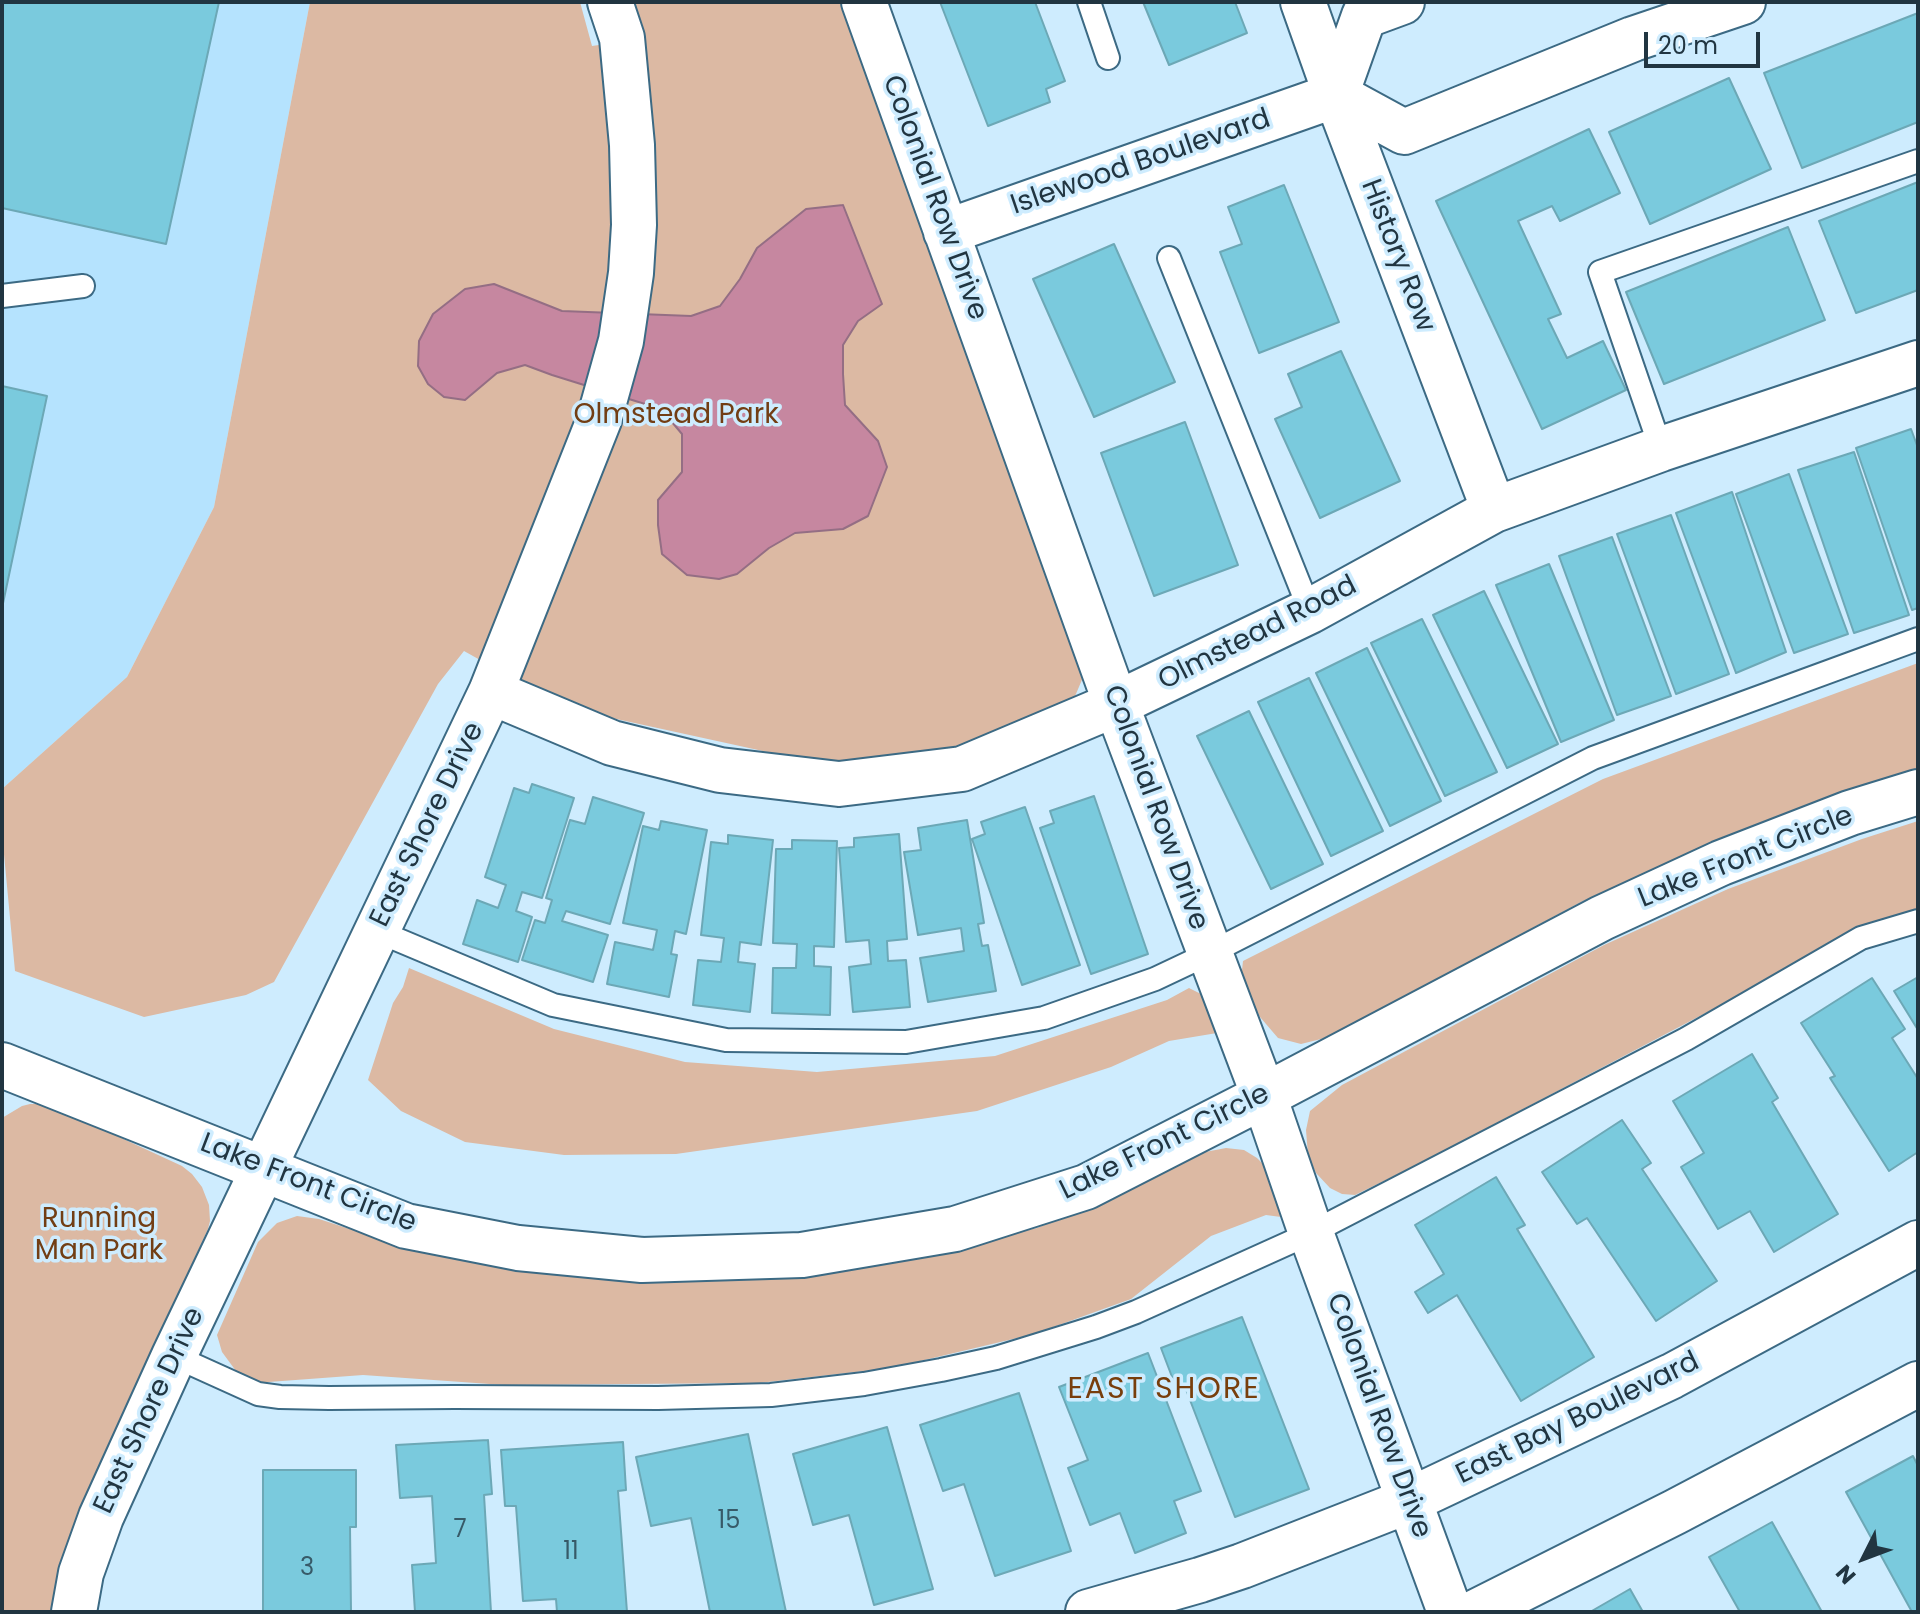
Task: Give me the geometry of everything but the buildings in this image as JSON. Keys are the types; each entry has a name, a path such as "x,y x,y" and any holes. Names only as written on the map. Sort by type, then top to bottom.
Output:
{"street":[{"name":"East Shore Drive","path":"74,1612 81,1573 101,1517 174,1356 491,692 599,420 621,341 634,225 632,145 622,38 610,2"},
{"name":"Colonial Row Drive","path":"864,2 1116,704 1264,1096 1450,1612"},
{"name":"History Row","path":"1303,2 1494,510"},
{"path":"1402,2 1364,16 1336,95 1404,132 1633,39 1743,2"},
{"name":"Islewood Boulevard","path":"946,232 1336,95"},
{"name":"Olmstead Road","path":"491,692 612,743 720,770 839,784 962,769 1116,704 1310,611 1494,510 1661,449 1918,363"},
{"name":"Lake Front Circle","path":"2,1065 406,1226 518,1248 642,1260 802,1255 955,1229 1086,1187 1602,918 1721,863 1850,813 1918,792"},
{"name":"East Bay Boulevard","path":"1088,1612 1242,1566 1408,1501 1672,1376 1918,1243"},
{"path":"1476,1612 1918,1384"}],"lane":[{"path":"1089,2 1108,58"},
{"path":"1661,449 1600,272 1918,161"},
{"path":"1169,258 1310,611"},
{"path":"2,296 83,286"},
{"path":"377,931 553,1005 726,1040 906,1042 1044,1018 1155,979 1210,953 1593,758 1918,639"},
{"path":"174,1356 258,1394 280,1397 658,1398 771,1395 822,1390 996,1358 1136,1312 1311,1233 1686,1039 1861,938 1918,921"}],"shaded area":[{"path":"2,2 310,2 214,507 127,677 2,789"},
{"path":"843,205 882,304 858,321 843,345 845,405 878,441 887,467 868,516 843,529 795,533 769,548 737,574 719,579 687,575 662,554 658,500 682,472 682,434 661,409 525,365 497,373 465,400 444,397 428,384 418,366 419,341 433,314 465,289 494,284 562,311 691,316 720,306 757,248 806,209"}],"green space":[{"name":"Olmstead Park","path":"310,2 580,2 592,46 640,39 631,2 844,2 1084,675 1070,708 1034,729 920,758 836,767 566,708 464,651 438,684 274,982 246,995 144,1017 15,971 2,833 2,789 127,677 214,507"},
{"path":"1918,663 1918,768 1842,792 1710,843 1581,902 1329,1037 1301,1044 1278,1038 1260,1017 1241,980 1243,961 1603,779"},
{"path":"1918,821 1918,911 1850,937 1355,1195 1342,1194 1330,1188 1316,1173 1308,1155 1306,1130 1310,1111 1342,1085 1604,945 1728,889"},
{"path":"409,968 554,1029 685,1062 817,1072 995,1056 1167,1000 1189,988 1203,995 1217,1033 1169,1041 1111,1067 977,1111 676,1154 564,1155 465,1142 401,1111 368,1080 393,1003 403,987"},
{"name":"Running Man Park","path":"30,1104 52,1106 182,1166 202,1187 209,1205 210,1221 84,1500 66,1554 55,1612 2,1612 2,1118"},
{"path":"1226,1148 1244,1150 1273,1174 1281,1194 1281,1217 1266,1215 1211,1236 1131,1299 1034,1334 891,1368 759,1383 504,1385 363,1375 255,1383 236,1371 222,1352 217,1335 258,1242 277,1223 297,1216 319,1219 402,1246 625,1278 729,1279 838,1270 1037,1228 1131,1189 1205,1152"}],"district":[{"name":"EAST SHORE","path":"1164,1390"}]}
